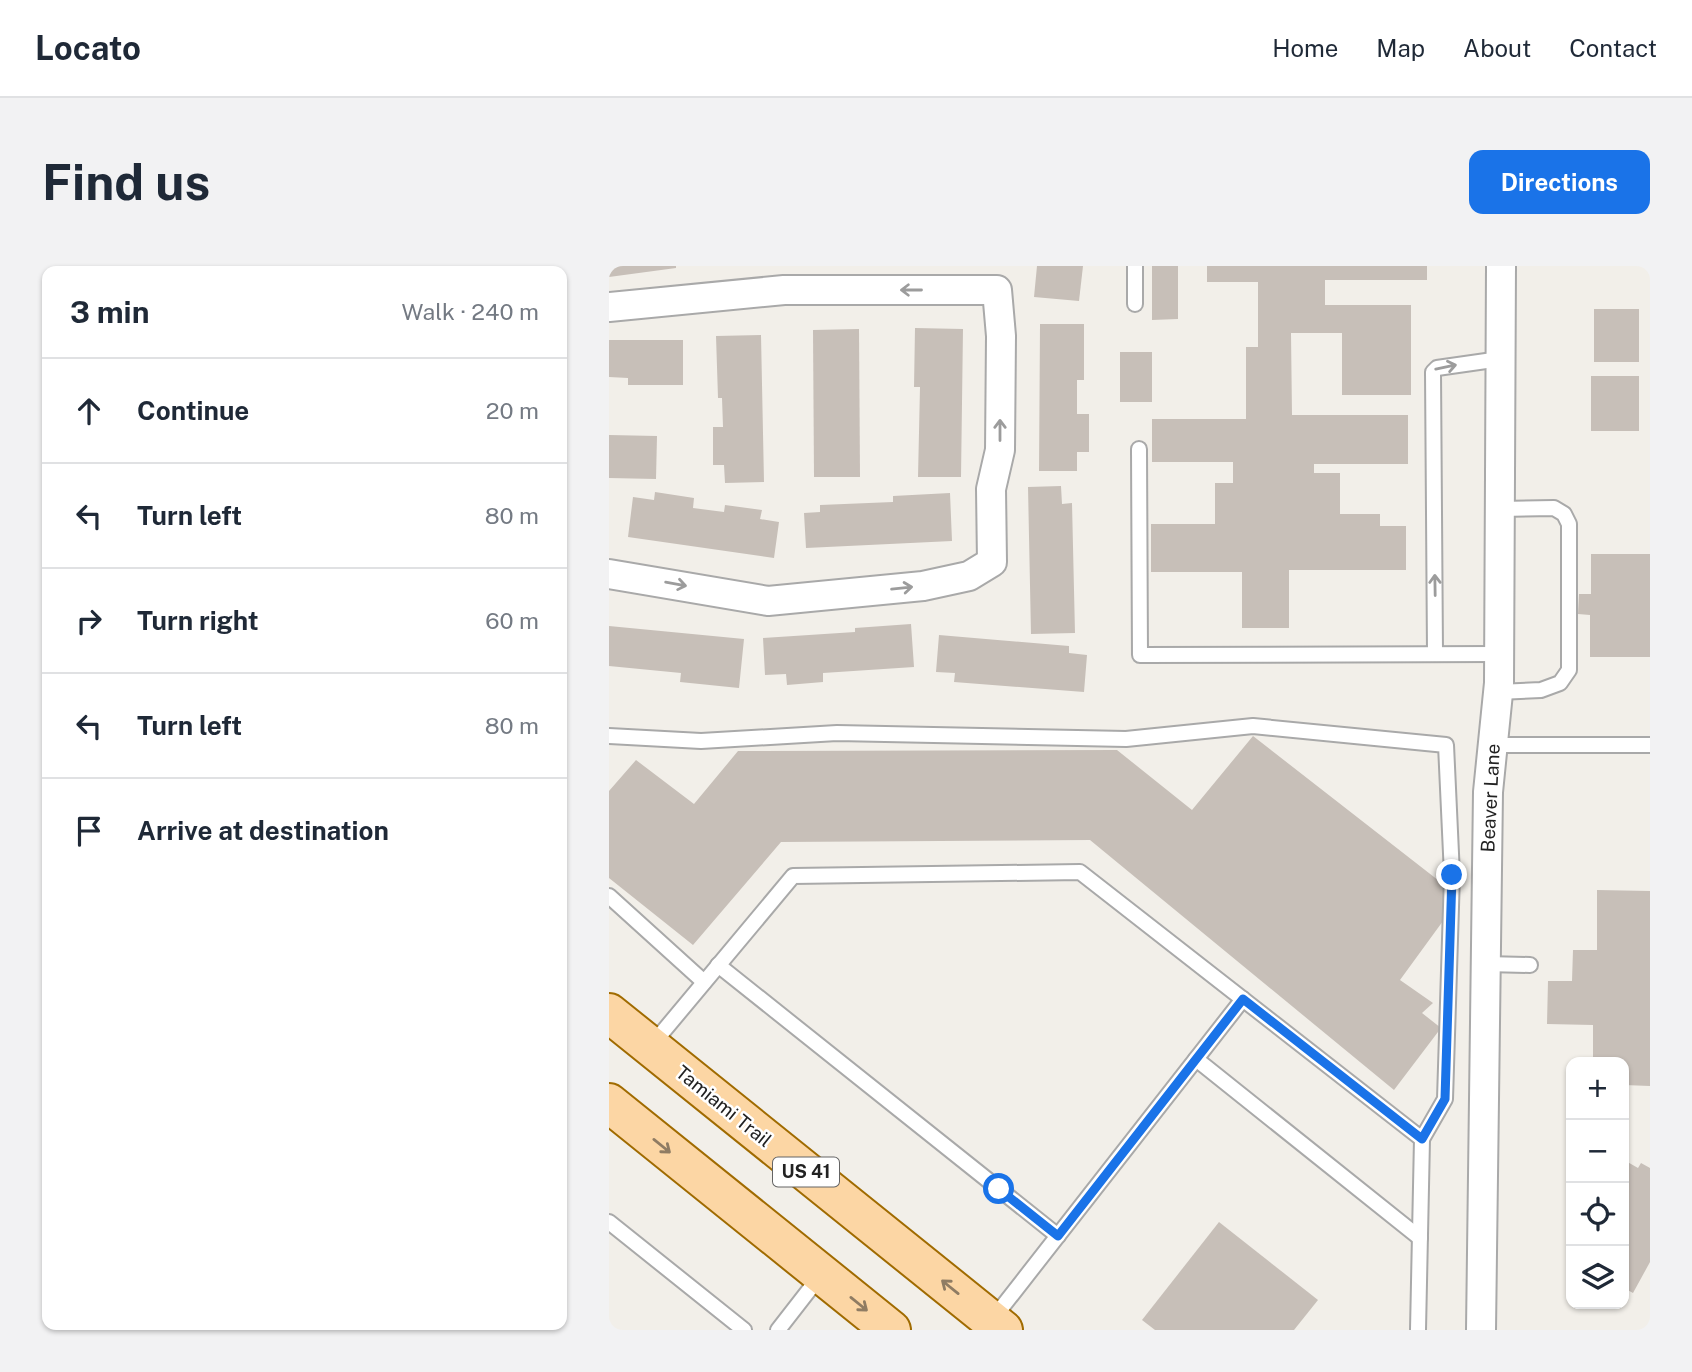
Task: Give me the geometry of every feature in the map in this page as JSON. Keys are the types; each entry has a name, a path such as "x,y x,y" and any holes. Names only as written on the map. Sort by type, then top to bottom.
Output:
{"main road":[{"name":"Tamiami Trail","path":"609,1013 997,1325"},
{"path":"609,1103 891,1330"}],"street":[{"name":"Beaver Lane","path":"1481,1330 1488,792 1499,654 1501,266"},
{"path":"609,307 784,290 816,278 1000,278 1000,450 991,489 992,562 969,576 923,586 768,601 609,574"}],"lane":[{"path":"1135,266 1135,304"},
{"path":"1435,653 1433,373 1437,368 1500,359"},
{"path":"1139,450 1140,655 1499,654"},
{"path":"1498,692 1541,690 1560,683 1569,670 1569,524 1564,514 1555,508 1500,509"},
{"path":"609,736 701,741 837,733 1126,739 1254,726 1446,745 1452,875 1445,1099 1422,1139 1418,1330"},
{"path":"1493,745 1650,745"},
{"path":"650,1047 793,876 1080,872 1422,1139"},
{"path":"609,896 704,982"},
{"path":"1486,964 1530,965"},
{"path":"718,965 1058,1236"},
{"path":"997,1325 1058,1236 1243,999"},
{"path":"1196,1059 1420,1238"},
{"path":"609,1222 744,1330"},
{"path":"778,1330 822,1275"}],"building":[{"path":"609,266 676,266 676,268 609,277"},
{"path":"1037,266 1083,266 1079,301 1034,297"},
{"path":"1152,266 1178,266 1178,319 1152,320"},
{"path":"1207,266 1427,266 1427,280 1325,280 1325,305 1411,305 1411,395 1342,395 1342,333 1291,333 1292,415 1408,415 1408,464 1314,464 1314,473 1340,473 1340,514 1380,514 1380,526 1406,526 1406,570 1289,570 1289,628 1242,628 1242,572 1151,572 1151,524 1215,524 1215,483 1233,483 1233,462 1152,462 1152,419 1246,419 1246,347 1258,347 1258,282 1207,282"},
{"path":"1594,309 1639,309 1639,362 1594,362"},
{"path":"1040,324 1084,324 1084,380 1077,380 1077,414 1089,414 1089,452 1077,452 1077,471 1039,471"},
{"path":"915,328 963,329 961,477 918,477 920,387 914,387"},
{"path":"859,329 860,477 814,477 813,330"},
{"path":"761,335 764,482 725,483 724,465 713,465 713,427 723,427 722,398 718,398 716,336"},
{"path":"609,340 683,340 683,385 628,385 628,378 609,377"},
{"path":"1120,352 1152,352 1152,402 1120,402"},
{"path":"1591,376 1639,376 1639,431 1591,431"},
{"path":"609,435 657,436 656,479 609,478"},
{"path":"1061,486 1062,504 1072,503 1075,633 1031,634 1028,487"},
{"path":"655,492 694,498 693,508 724,512 725,505 762,510 760,519 779,522 774,558 628,537 633,497 654,500"},
{"path":"950,493 952,541 806,548 804,513 820,512 820,505 893,502 893,496"},
{"path":"1591,554 1650,554 1650,657 1590,657 1590,615 1578,614 1579,594 1591,594"},
{"path":"911,624 914,667 823,673 823,682 787,685 786,674 765,675 763,638 855,632 855,628"},
{"path":"609,626 744,639 739,688 680,682 681,673 609,666"},
{"path":"939,635 1069,646 1069,653 1087,655 1084,692 954,682 955,673 936,672"},
{"path":"1253,736 1443,884 1443,921 1400,980 1433,1003 1422,1013 1441,1028 1394,1090 1090,840 781,842 693,945 609,878 609,791 636,760 694,804 738,751 1117,750 1192,810"},
{"path":"1597,890 1650,891 1650,1086 1629,1085 1629,1057 1593,1057 1593,1025 1547,1024 1548,981 1572,981 1573,950 1597,950"},
{"path":"1629,1163 1638,1168 1641,1163 1650,1168 1650,1262 1633,1293 1629,1291"},
{"path":"1219,1222 1318,1300 1294,1330 1155,1330 1142,1320"}],"route":[{"path":"999,1189 1058,1236 1243,999 1422,1139 1445,1099 1452,875"}]}
